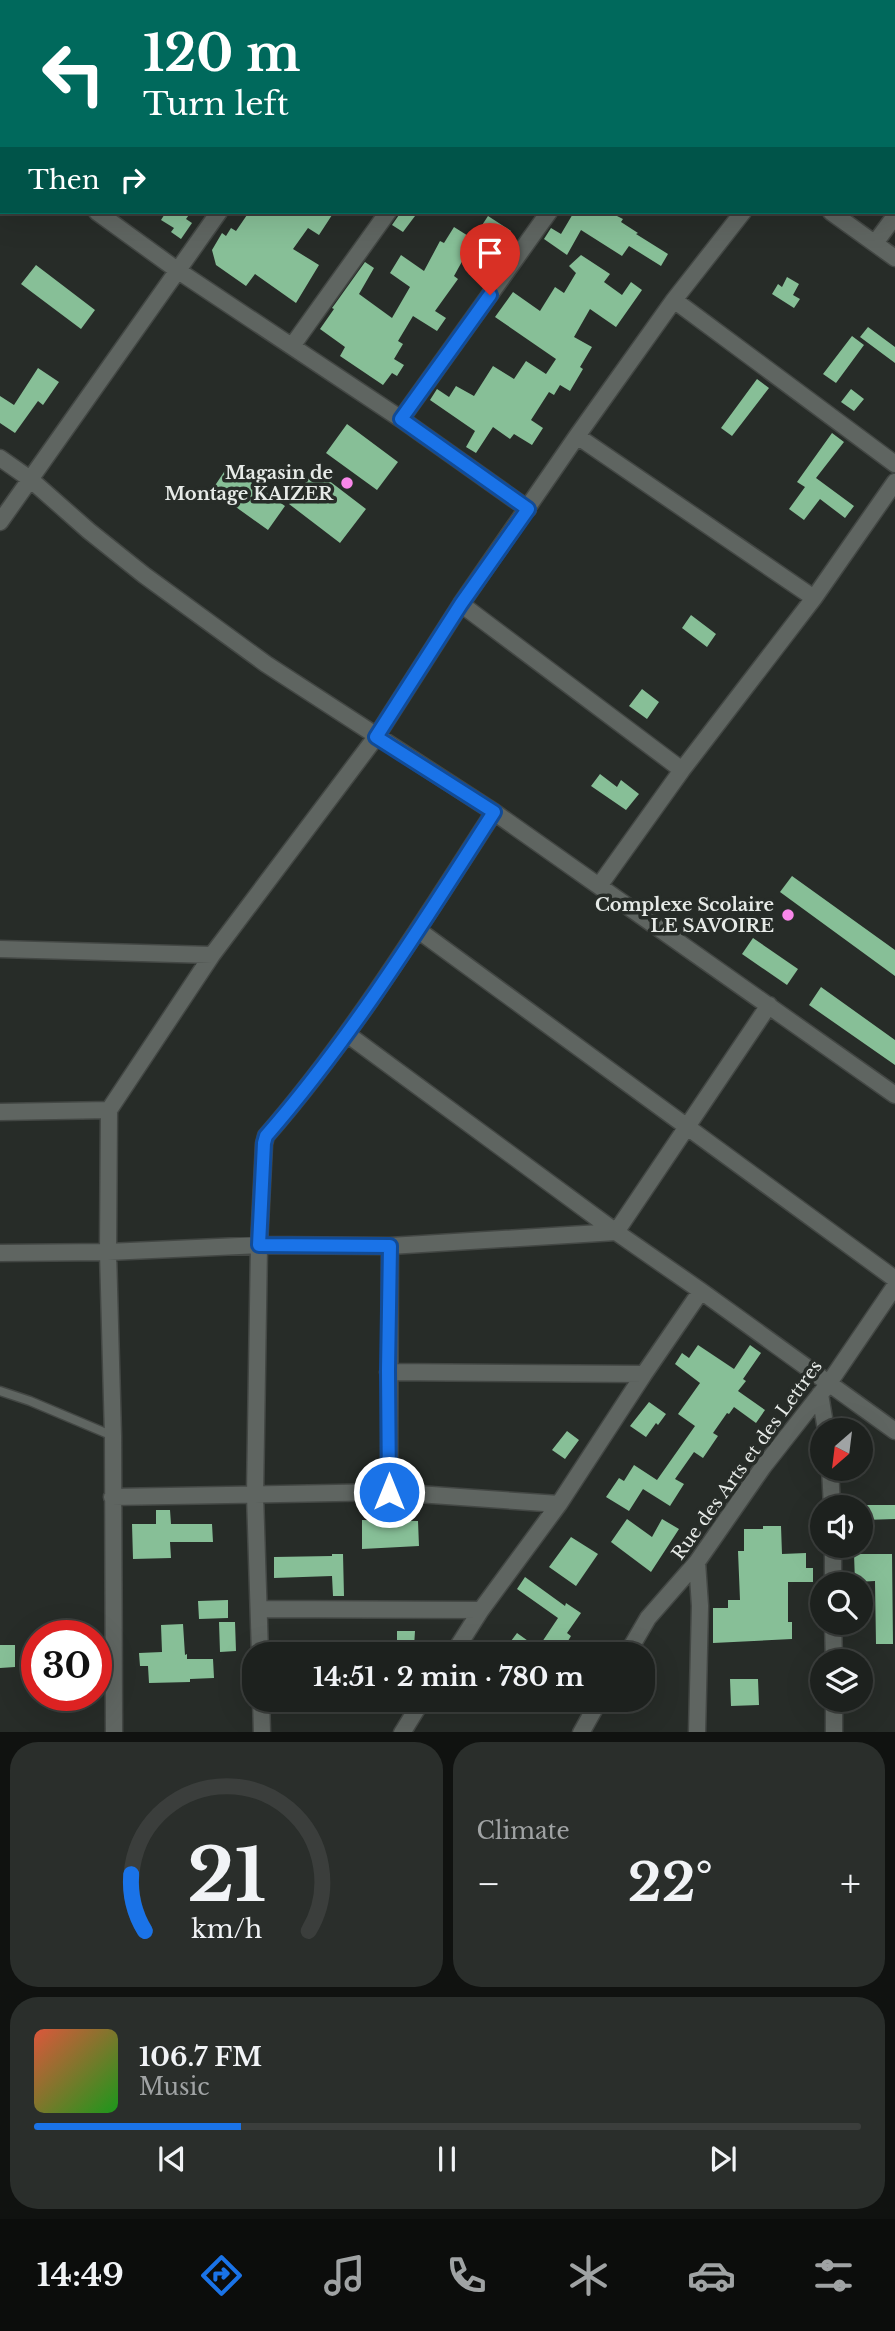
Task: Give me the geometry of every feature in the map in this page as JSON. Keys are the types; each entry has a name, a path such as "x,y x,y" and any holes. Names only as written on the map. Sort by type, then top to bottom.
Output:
{"street":[{"path":"100,214 177,270 401,419 528,509"},
{"path":"0,522 218,214"},
{"path":"292,346 387,214"},
{"path":"401,419 548,214"},
{"path":"114,1732 113,1436 108,1252 109,1110 212,955 376,737 461,604 577,436 674,300 741,214"},
{"path":"834,214 895,258"},
{"path":"875,243 895,216"},
{"path":"674,300 895,464"},
{"path":"577,436 814,598"},
{"path":"0,458 144,575 266,664 494,812 895,1095"},
{"path":"599,886 682,770 814,598 895,482"},
{"path":"461,604 682,770"},
{"path":"260,1642 255,1496 259,1245 264,1143 266,1136 347,1034 494,812"},
{"path":"418,930 895,1279"},
{"path":"0,948 212,955"},
{"path":"616,1232 769,1005"},
{"path":"347,1034 616,1232 701,1291 824,1388 895,1432"},
{"path":"0,1112 109,1110"},
{"path":"0,1253 108,1252 259,1245 390,1246 616,1232"},
{"path":"389,1492 390,1246"},
{"name":"Rue des Arts et des Lettres","path":"634,1642 648,1618 697,1562 895,1286"},
{"path":"461,1642 559,1504 701,1291"},
{"path":"388,1371 644,1374"},
{"path":"824,1388 825,1418"},
{"path":"112,1497 389,1492 559,1504"},
{"path":"697,1562 700,1606 697,1732"},
{"path":"259,1609 481,1611"},
{"path":"261,1712 262,1732"},
{"path":"402,1732 415,1712"},
{"path":"581,1732 593,1712"},
{"path":"834,1712 834,1732"}],"lane":[{"path":"0,1391 113,1436"}],"building":[{"path":"165,214 190,214 186,219 192,223 181,239 171,232 174,228 161,220"},
{"path":"248,214 333,214 319,235 308,228 293,249 319,265 296,303 255,274 246,286 216,265 212,250 222,233 226,236 231,228 236,231"},
{"path":"400,214 416,214 403,232 392,225"},
{"path":"573,214 613,214 623,219 621,222 638,233 636,234 668,254 661,266 629,246 622,256 581,230 567,255 544,239 551,228 561,234"},
{"path":"488,216 511,231 503,243 499,240 490,254 481,249 473,261 465,256 454,276 458,279 435,311 446,318 437,331 413,316 398,341 403,344 394,359 404,365 397,376 392,373 383,385 340,356 345,347 320,329 365,262 374,268 359,294 392,318 410,287 390,273 401,255 424,271 440,241 444,243 454,227 473,239"},
{"path":"581,255 610,274 604,282 622,295 631,282 642,290 616,327 590,309 574,337 592,347 580,367 583,369 570,391 560,385 554,395 549,392 531,420 543,428 532,445 514,434 510,439 493,427 476,453 466,447 475,431 430,400 437,389 449,397 456,386 474,396 493,366 514,379 526,361 546,374 556,359 495,317 513,292 540,311 555,287 564,293 576,273 569,266"},
{"path":"36,265 95,310 81,329 21,284"},
{"path":"787,277 799,284 793,295 800,299 794,308 772,294 778,284 782,287"},
{"path":"868,327 895,347 895,363 860,337"},
{"path":"852,336 864,345 836,383 823,374"},
{"path":"38,368 59,382 43,405 38,401 15,433 0,423 0,396 14,405"},
{"path":"757,379 769,388 732,436 721,428"},
{"path":"851,389 864,399 854,411 841,402"},
{"path":"347,424 398,462 377,490 326,453"},
{"path":"832,433 844,442 816,478 854,506 845,518 820,499 804,520 789,509 805,487 797,482"},
{"path":"228,466 285,506 268,530 212,490"},
{"path":"315,470 366,509 340,543 289,504"},
{"path":"691,615 716,634 707,647 682,628"},
{"path":"642,689 659,702 647,719 629,706"},
{"path":"600,774 617,787 621,780 639,794 626,810 591,786"},
{"path":"792,876 895,950 895,976 780,892"},
{"path":"753,938 798,969 787,985 742,954"},
{"path":"821,987 895,1040 895,1065 809,1005"},
{"path":"698,1345 734,1369 750,1345 761,1353 738,1391 765,1410 756,1423 734,1407 713,1433 718,1436 703,1458 694,1452 675,1479 684,1484 670,1506 643,1489 629,1511 606,1497 619,1478 624,1481 634,1465 657,1480 695,1426 678,1414 700,1383 675,1364 682,1353 689,1358"},
{"path":"649,1402 666,1414 646,1437 630,1426"},
{"path":"567,1431 579,1440 565,1459 552,1450"},
{"path":"873,1505 895,1505 895,1519 873,1520"},
{"path":"156,1510 170,1510 171,1524 212,1524 213,1542 170,1542 171,1558 133,1559 132,1524 156,1524"},
{"path":"627,1519 652,1537 662,1519 679,1529 651,1572 611,1542"},
{"path":"362,1520 418,1521 419,1546 362,1549"},
{"path":"763,1526 781,1526 782,1554 806,1553 806,1568 813,1568 810,1582 788,1582 788,1622 792,1622 792,1639 713,1643 713,1608 728,1608 728,1600 740,1600 738,1551 744,1551 744,1529 763,1529"},
{"path":"571,1537 598,1554 576,1586 549,1567"},
{"path":"343,1554 344,1596 333,1596 332,1576 274,1578 274,1557"},
{"path":"892,1554 893,1644 876,1644 873,1572 855,1572 854,1558"},
{"path":"525,1577 565,1606 566,1603 581,1613 567,1633 571,1636 567,1642 542,1642 558,1618 517,1589"},
{"path":"228,1600 228,1618 199,1619 198,1601"},
{"path":"219,1622 235,1622 236,1651 220,1652"},
{"path":"183,1624 187,1659 213,1659 214,1678 190,1679 190,1682 149,1683 148,1666 140,1666 139,1653 162,1652 161,1625"},
{"path":"397,1631 415,1631 414,1642 397,1642"},
{"path":"517,1633 530,1642 510,1642"},
{"path":"0,1645 15,1645 15,1667 0,1668"},
{"path":"730,1679 758,1679 759,1705 731,1706"}],"place":[{"name":"Magasin de Montage KAIZER","path":"347,483"},
{"name":"Complexe Scolaire LE SAVOIRE","path":"788,915"}],"route":[{"path":"389,1492 390,1246 259,1245 264,1143 266,1136 347,1034 494,812 376,737 461,604 528,509 401,419 490,295"}]}
